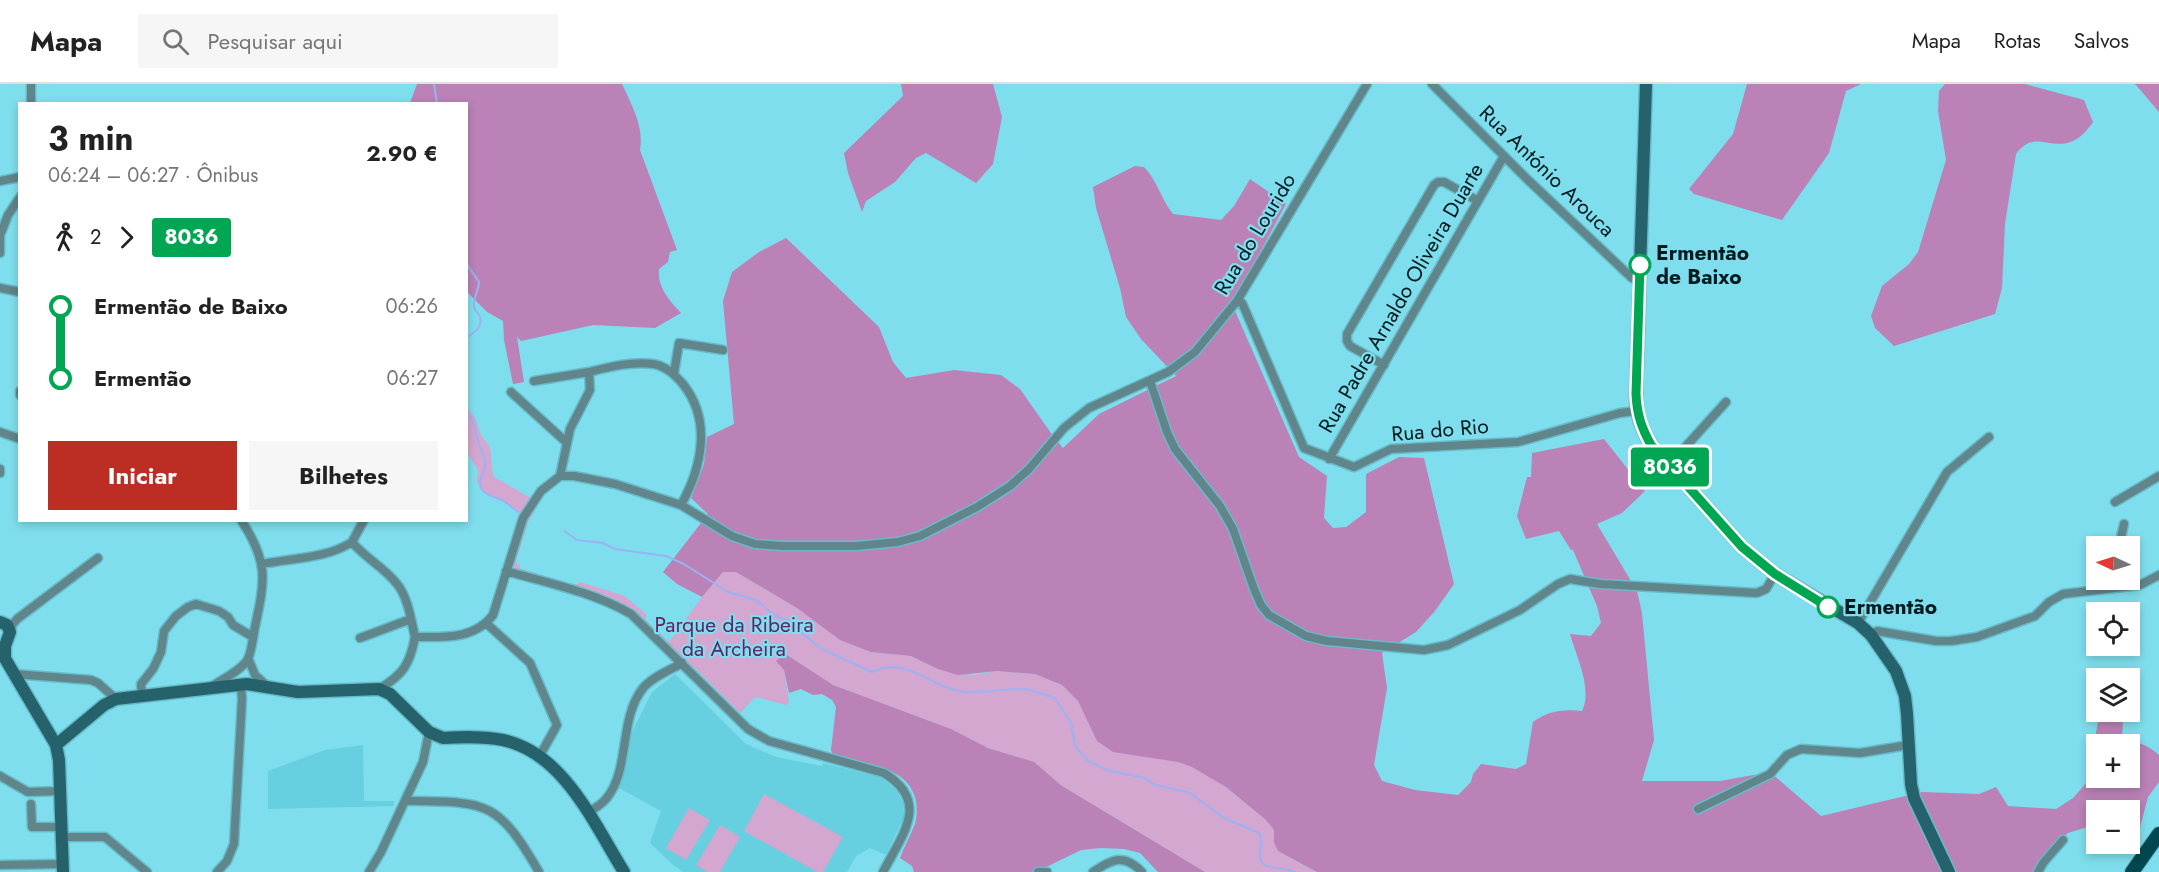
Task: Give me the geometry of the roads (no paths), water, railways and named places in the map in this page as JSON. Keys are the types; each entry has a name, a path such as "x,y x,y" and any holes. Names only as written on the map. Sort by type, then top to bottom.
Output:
{"main road":[{"path":"2132,872 2159,834"}],"street":[{"path":"31,84 31,102"},
{"name":"Rua do Lourido","path":"560,476 574,476 615,484 681,505 732,536 755,544 856,546 898,542 920,536 977,507 1010,486 1029,469 1064,428 1089,408 1150,381 1195,352 1237,301 1367,84"},
{"name":"Rua António Arouca","path":"1432,84 1632,278 1640,281"},
{"path":"1646,84 1636,411 1641,427 1651,445 1742,547 1775,574 1858,623 1871,635 1896,671 1905,696 1914,798 1949,872"},
{"name":"Rua Padre Arnaldo Oliveira Duarte","path":"1329,459 1504,156"},
{"path":"0,181 18,177"},
{"path":"1384,365 1350,346 1347,334 1434,185 1444,182 1478,201"},
{"path":"0,253 1,232 18,200"},
{"path":"0,288 18,292"},
{"name":"Rua do Rio","path":"1237,301 1242,303 1304,448 1329,459 1354,466 1391,449 1518,442 1620,413 1636,411"},
{"path":"674,373 679,343 723,350"},
{"path":"534,381 614,366 654,364 674,373 693,397 700,420 700,457 690,488 681,505"},
{"path":"415,637 447,637 464,634 484,626 493,615 517,535 529,509 546,487 560,476 570,429 590,390 589,372"},
{"path":"1150,381 1175,449 1220,506 1233,529 1261,605 1269,615 1306,636 1328,641 1424,650 1448,645 1520,610 1558,584 1570,579 1600,584 1757,593 1766,589 1775,574"},
{"path":"511,392 567,442"},
{"path":"1669,465 1726,402"},
{"path":"0,432 18,438"},
{"path":"1858,623 1947,472 1989,437"},
{"path":"2115,502 2159,476"},
{"path":"208,690 240,668 248,658 262,596 262,564 256,545 242,522"},
{"path":"262,564 328,553 351,543 363,522"},
{"path":"2121,536 2124,525"},
{"path":"351,543 399,586 415,637 411,657 402,671 379,689"},
{"path":"0,622 11,621 20,616 98,558"},
{"path":"506,571 614,604 632,614 748,729 769,741 884,773 896,780 903,788 909,802 910,818 884,872"},
{"path":"2140,585 2159,575"},
{"path":"1871,635 1877,631 1951,641 1977,638 2035,616 2049,602 2063,594 2100,590"},
{"path":"141,696 141,684 153,669 161,652 164,631 176,616 188,607 196,604 219,611 228,617 233,625 253,637"},
{"path":"6,639 12,625 20,616"},
{"path":"360,638 411,619"},
{"path":"0,622 7,625 3,655 56,745 61,791 63,868 0,865"},
{"path":"487,624 530,663 557,725 539,757"},
{"path":"248,658 255,675 267,686"},
{"path":"587,813 605,801 611,792 618,776 629,722 642,690 650,681 682,663"},
{"path":"14,674 91,680 116,699"},
{"path":"56,745 104,705 116,699 241,685 267,686 298,692 379,689 390,694 429,732 443,738 502,739 523,746 539,757 570,786 624,872"},
{"path":"217,872 227,861 234,844 241,685"},
{"path":"383,872 371,870 423,762 429,732"},
{"path":"1698,809 1770,774 1787,755 1801,749 1860,753 1908,746"},
{"path":"0,776 28,792 61,791"},
{"path":"405,801 469,803 488,809 504,820 516,835 538,872"},
{"path":"31,804 32,827 105,837 147,872"},
{"path":"2038,872 2063,840"},
{"path":"1093,872 1112,861 1125,860 1134,864 1142,872"},
{"path":"1038,872 1047,872"}],"waterway":[{"path":"434,84 437,102"},
{"path":"468,266 479,282 474,306 481,323 478,329 468,337"},
{"path":"468,414 475,427 485,460 485,468 480,481 482,490 504,501 518,512"},
{"path":"564,531 577,540 603,543 615,549 666,556 684,564 728,592 756,600 774,615 788,621 820,648 872,672 895,667 906,669 947,688 959,691 1024,689 1055,698 1071,723 1075,746 1088,761 1110,771 1145,778 1153,784 1190,793 1224,818 1259,833 1261,837 1260,858 1265,865 1294,872"}],"place":[{"name":"Ermentão de Baixo","path":"1640,265"},
{"name":"Ermentão","path":"1828,607"}],"park label":[{"name":"Parque da Ribeira da Archeira","path":"734,637"}]}
